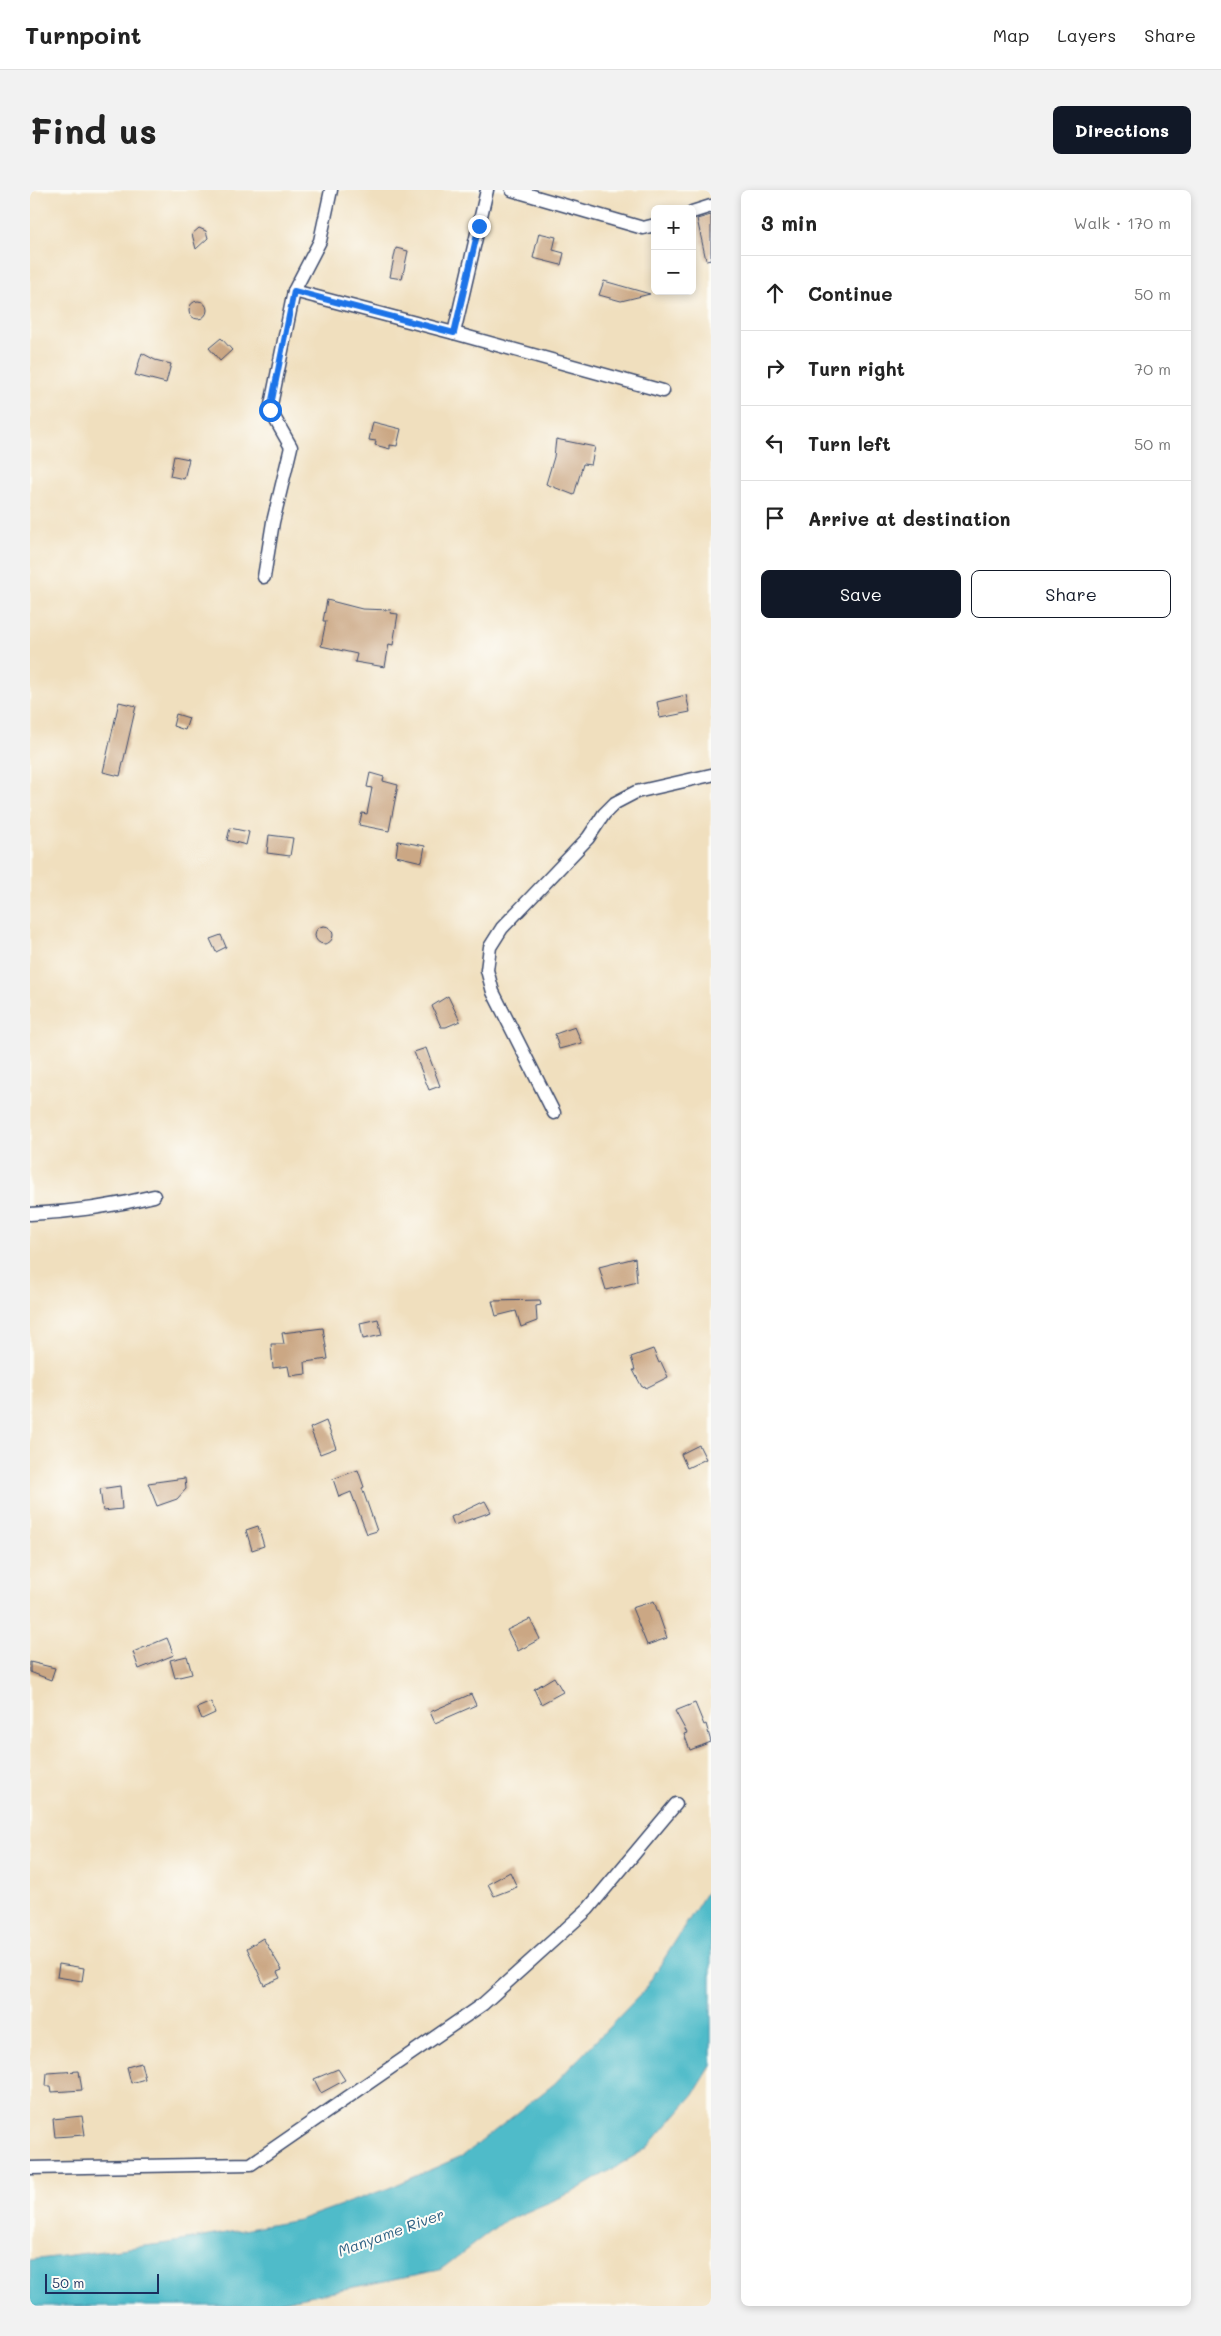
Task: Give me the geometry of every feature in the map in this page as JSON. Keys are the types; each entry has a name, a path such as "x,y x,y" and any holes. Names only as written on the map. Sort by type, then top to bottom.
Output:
{"street":[{"path":"264,577 273,522 290,447 270,410 294,291 320,241 331,190"},
{"path":"454,333 488,190"},
{"path":"512,190 643,228 651,226"},
{"path":"696,211 711,206"},
{"path":"294,291 663,391"},
{"path":"554,1113 493,992 487,970 490,947 502,928 588,838 604,814 615,803 636,792 711,775"},
{"path":"30,1214 76,1212 110,1207 154,1196"},
{"path":"30,2168 251,2164 484,2004 588,1909 676,1804"}],"water":[{"name":"Manyame River","path":"711,1885 711,2066 694,2094 646,2149 573,2192 501,2223 440,2270 258,2306 30,2306 30,2260 169,2243 299,2220 389,2188 464,2155 554,2084 643,1992"}],"building":[{"path":"711,215 711,259 706,260 697,219"},
{"path":"199,228 206,231 208,238 196,249 192,234"},
{"path":"539,233 556,237 553,250 564,253 561,265 533,258"},
{"path":"396,248 408,251 402,279 390,277"},
{"path":"604,281 650,294 621,301 599,295"},
{"path":"198,301 204,304 207,310 204,316 198,319 192,316 189,310 192,304"},
{"path":"221,338 232,350 220,361 209,348"},
{"path":"142,353 155,360 171,364 166,383 135,375"},
{"path":"373,422 401,429 397,446 390,445 390,449 375,445 376,441 369,440"},
{"path":"556,439 595,447 591,465 583,464 574,495 546,484 554,457"},
{"path":"174,456 189,459 184,479 170,476"},
{"path":"327,600 362,609 391,610 390,613 398,614 393,645 389,644 385,667 355,662 357,654 321,646 326,621 323,621"},
{"path":"686,695 690,712 660,718 657,702"},
{"path":"119,702 136,706 120,776 103,772"},
{"path":"176,714 189,718 185,730 173,726"},
{"path":"370,773 384,777 383,781 398,785 389,831 359,825 362,813 367,814 372,788 367,787"},
{"path":"230,828 249,832 246,845 227,840"},
{"path":"269,835 293,838 290,856 267,853"},
{"path":"398,841 425,846 422,862 396,856"},
{"path":"320,926 328,926 333,931 331,942 320,944 315,939 315,931"},
{"path":"221,935 226,947 216,952 210,939"},
{"path":"448,996 460,1021 446,1027 441,1027 432,1006"},
{"path":"575,1027 582,1043 559,1049 555,1034"},
{"path":"426,1048 440,1086 429,1090 414,1052"},
{"path":"635,1258 637,1282 606,1290 599,1267"},
{"path":"540,1300 541,1305 536,1306 537,1321 521,1327 516,1311 496,1316 492,1301"},
{"path":"378,1319 382,1335 363,1339 360,1323"},
{"path":"323,1328 328,1359 305,1362 306,1374 290,1376 288,1366 273,1368 271,1344 284,1344 282,1333"},
{"path":"653,1349 668,1377 646,1388 645,1386 642,1387 633,1370 635,1370 631,1357"},
{"path":"326,1421 336,1448 320,1454 310,1428"},
{"path":"699,1445 706,1459 687,1468 681,1454"},
{"path":"358,1470 364,1487 362,1488 377,1531 367,1534 351,1492 339,1497 333,1479"},
{"path":"185,1478 186,1489 177,1499 157,1506 148,1483"},
{"path":"120,1486 122,1509 103,1511 100,1489"},
{"path":"485,1501 491,1512 454,1525 451,1517"},
{"path":"258,1526 264,1546 252,1550 246,1530"},
{"path":"654,1601 667,1638 647,1645 632,1608"},
{"path":"530,1619 540,1639 518,1651 507,1630"},
{"path":"167,1638 174,1655 139,1669 133,1652"},
{"path":"187,1656 192,1674 175,1678 170,1660"},
{"path":"30,1662 55,1668 51,1680 30,1672"},
{"path":"554,1677 563,1692 541,1704 534,1689"},
{"path":"471,1694 476,1705 435,1723 430,1712"},
{"path":"211,1702 215,1713 202,1719 197,1708"},
{"path":"695,1703 704,1725 706,1724 711,1742 690,1750 684,1734 687,1733 675,1711"},
{"path":"510,1872 517,1887 494,1896 488,1884"},
{"path":"263,1938 282,1970 277,1972 280,1978 264,1985 247,1948"},
{"path":"59,1964 84,1968 82,1981 57,1977"},
{"path":"141,2063 145,2079 131,2083 127,2067"},
{"path":"338,2069 345,2080 321,2093 314,2079"},
{"path":"79,2071 82,2090 52,2092 51,2086 46,2086 47,2073"},
{"path":"82,2116 85,2135 55,2137 53,2119"}],"route":[{"path":"270,410 291,314 294,291 454,333 479,226"}]}
